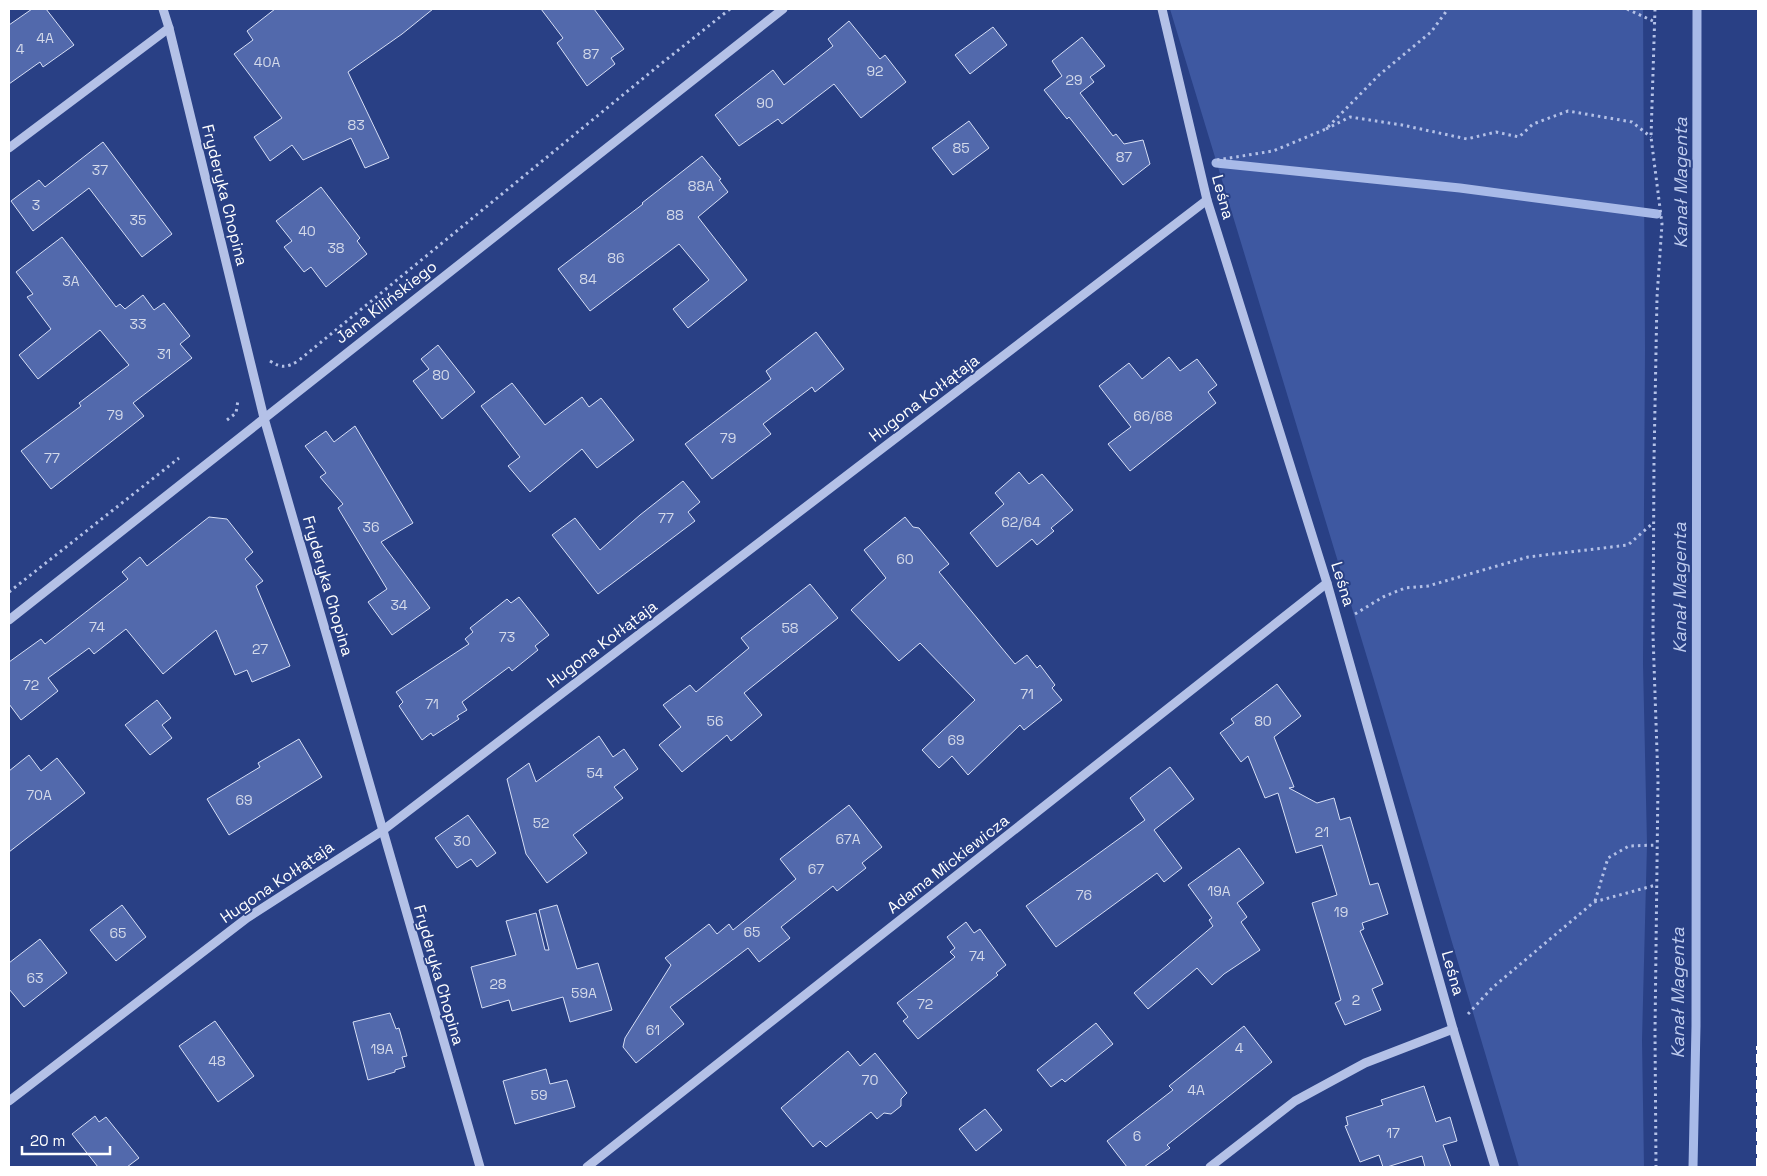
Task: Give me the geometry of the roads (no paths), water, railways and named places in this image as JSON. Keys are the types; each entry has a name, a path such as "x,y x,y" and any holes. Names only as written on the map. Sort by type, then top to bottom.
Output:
{"street":[{"name":"Fryderyka Chopina","path":"163,9 264,418 480,1167"},
{"name":"Jana Kilińskiego","path":"9,620 783,9"},
{"name":"Leśna","path":"1162,9 1207,200 1339,624 1495,1167"},
{"path":"9,148 169,28"},
{"name":"Hugona Kołłątaja","path":"9,1101 247,918 382,832 1207,200"},
{"name":"Adama Mickiewicza","path":"587,1167 1327,584"},
{"path":"1210,1167 1295,1101 1365,1063 1454,1029"}],"waterway":[{"name":"Kanał Magenta","path":"1693,1167 1696,1026 1697,9"},
{"path":"1216,163 1460,188 1657,214"}],"railway":[{"path":"1758,1046 1758,1167"}]}
